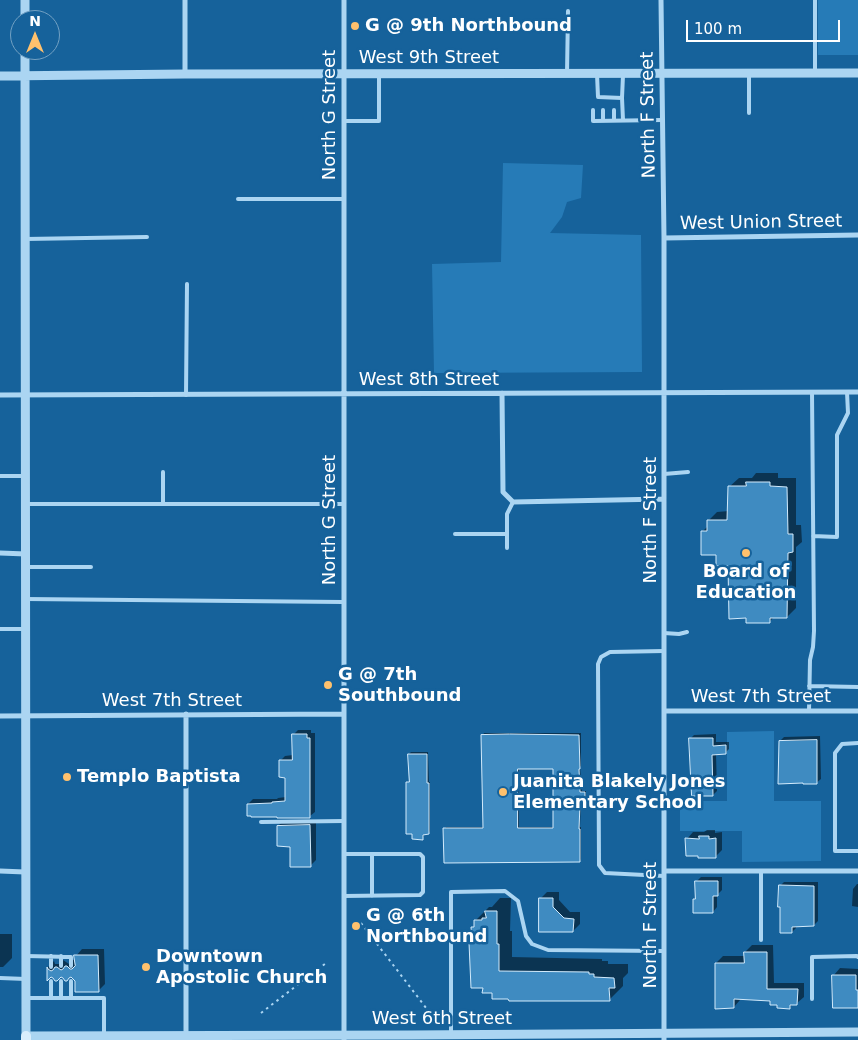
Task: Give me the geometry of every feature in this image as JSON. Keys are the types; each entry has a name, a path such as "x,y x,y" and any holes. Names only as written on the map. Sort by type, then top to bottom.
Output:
{"street":[{"path":"184,0 185,74"},
{"name":"North G Street","path":"344,0 344,1038"},
{"name":"North F Street","path":"661,0 664,238 664,1037"},
{"path":"25,60 26,1038"},
{"name":"West 9th Street","path":"0,76 858,73"},
{"name":"West Union Street","path":"664,238 858,235"},
{"name":"West 8th Street","path":"0,395 858,392"},
{"path":"502,393 503,492 512,502 664,499"},
{"path":"0,553 26,554"},
{"name":"West 7th Street","path":"664,711 858,711"},
{"path":"186,714 186,1036"},
{"name":"West 7th Street","path":"0,716 343,714"},
{"path":"0,871 25,872"},
{"path":"664,874 858,871"},
{"name":"West 6th Street","path":"26,1038 186,1036 221,1038 270,1035 344,1038 401,1038 451,1035 664,1037 858,1032"}],"lane":[{"path":"815,0 815,73"},
{"path":"567,74 568,11"},
{"path":"749,113 750,73"},
{"path":"344,121 379,121 378,74"},
{"path":"597,74 599,98 622,98"},
{"path":"622,74 622,120"},
{"path":"593,110 593,121 662,120"},
{"path":"603,110 603,120"},
{"path":"614,110 614,120"},
{"path":"238,199 344,198"},
{"path":"25,239 147,237"},
{"path":"186,394 188,284"},
{"path":"809,711 810,660 814,639 812,392"},
{"path":"813,536 838,536 837,435 848,413 847,392"},
{"path":"163,472 163,504"},
{"path":"664,474 688,472"},
{"path":"0,476 25,476"},
{"path":"507,548 507,514 512,502"},
{"path":"25,504 344,504"},
{"path":"455,534 506,534"},
{"path":"25,567 91,567"},
{"path":"25,599 343,602"},
{"path":"0,629 25,629"},
{"path":"664,633 679,634 687,632"},
{"path":"664,650 610,652 601,657 598,664 599,865 605,873 664,874"},
{"path":"809,686 858,687"},
{"path":"858,743 842,744 835,753 836,851 858,851"},
{"path":"261,822 344,821"},
{"path":"344,854 420,854 423,857 423,892 420,895 344,896"},
{"path":"372,854 372,896"},
{"path":"761,871 761,940"},
{"path":"451,1035 451,892 505,891 518,900 526,936 532,944 548,950 664,951"},
{"path":"26,956 71,957 71,966"},
{"path":"51,956 51,967"},
{"path":"61,956 61,966"},
{"path":"812,999 812,957 858,957"},
{"path":"0,978 26,979"},
{"path":"51,981 51,997"},
{"path":"61,981 61,997"},
{"path":"71,981 71,998"},
{"path":"26,998 104,998 104,1036"}],"path":[{"path":"361,923 430,1013"},
{"path":"261,1013 326,963"}],"shaded area":[{"path":"818,0 858,0 858,55 818,55"},
{"path":"503,163 583,165 581,198 567,202 562,217 550,233 641,235 642,372 434,373 432,264 501,262"},
{"path":"774,731 774,801 821,801 821,861 742,862 742,831 680,831 680,801 727,801 727,732"}],"building":[{"name":"Board of Education","path":"746,482 770,482 770,486 787,487 788,534 793,534 793,552 788,553 787,618 770,618 770,623 746,623 746,618 729,619 728,566 716,566 716,555 701,555 701,531 707,531 707,520 727,520 728,486 746,486"},
{"path":"292,734 307,734 307,738 310,738 310,818 247,816 247,804 285,801 285,778 279,777 279,760 292,760"},
{"path":"481,735 579,735 580,792 585,792 585,804 580,804 580,862 444,863 443,828 483,828","holes":["518,769 553,769 553,828 518,828"]},
{"path":"689,738 713,738 713,746 726,745 726,754 712,755 713,796 692,796"},
{"path":"817,740 817,784 778,784 779,741"},
{"path":"408,754 427,754 429,834 423,835 423,840 412,839 412,834 406,834 406,782 409,782"},
{"path":"310,825 311,867 290,867 290,847 277,846 277,826"},
{"path":"699,836 709,836 709,839 716,838 716,858 686,856 685,838 699,839"},
{"path":"695,881 718,881 718,896 713,896 713,913 693,913"},
{"path":"779,885 814,886 814,926 792,927 792,933 780,933"},
{"path":"539,898 553,898 553,907 564,918 574,919 573,932 539,932"},
{"path":"485,911 497,911 499,971 589,972 589,974 594,974 594,977 614,978 615,988 609,988 610,1001 509,1001 508,999 492,999 492,993 482,993 483,988 471,988 469,943 472,943 471,927 474,927 474,920 486,918"},
{"path":"744,952 767,952 767,989 798,989 797,1005 790,1005 790,1009 777,1008 777,1005 770,1005 770,1001 734,999 734,1008 715,1009 715,963 744,963"},
{"path":"74,955 98,955 99,992 75,992 75,981 71,977 67,981 61,977 55,981 51,977 47,981 47,967 51,971 55,967 61,970 65,966 72,969 75,966"},
{"path":"832,975 856,975 858,1008 833,1008"}],"place":[{"name":"G @ 9th Northbound","path":"355,26"},
{"name":"Board of Education","path":"746,553"},
{"name":"G @ 7th Southbound","path":"328,685"},
{"name":"Templo Baptista","path":"67,777"},
{"name":"Juanita Blakely Jones Elementary School","path":"503,792"},
{"name":"G @ 6th Northbound","path":"356,926"},
{"name":"Downtown Apostolic Church","path":"146,967"}]}
